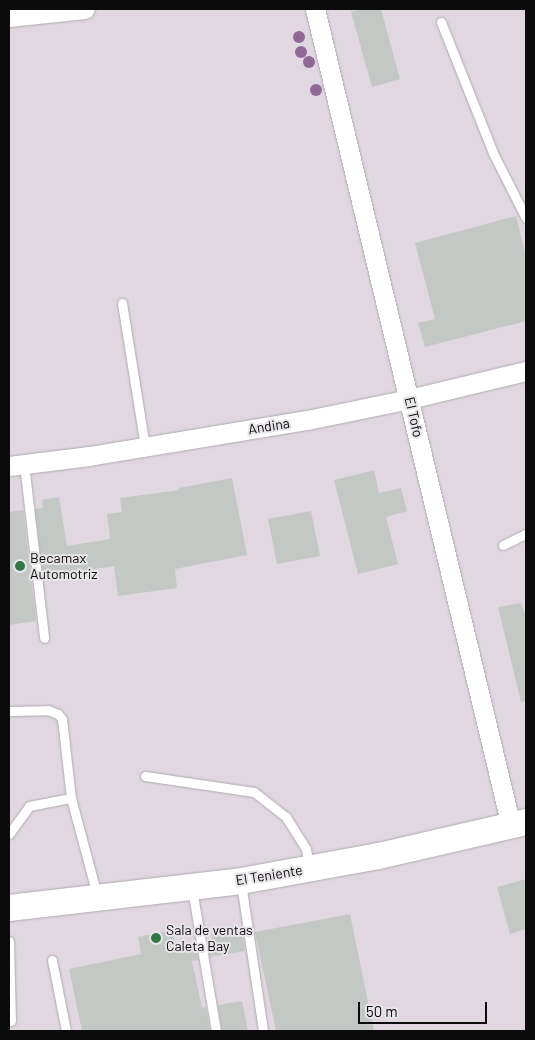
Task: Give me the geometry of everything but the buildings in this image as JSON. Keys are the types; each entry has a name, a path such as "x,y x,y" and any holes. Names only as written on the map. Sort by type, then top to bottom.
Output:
{"main road":[{"name":"El Teniente","path":"9,908 192,887 309,869 379,856 518,824"}],"street":[{"path":"9,17 85,9"},
{"name":"El Tofo","path":"315,9 409,399 518,824"},
{"name":"Andina","path":"16,465 145,447 307,420 409,399 526,371"}],"lane":[{"path":"442,22 493,154 526,218"},
{"path":"122,303 145,447"},
{"path":"16,465 44,638"},
{"path":"503,545 526,534"},
{"path":"9,711 48,710 58,714 62,719 71,798 97,898"},
{"path":"145,776 254,792 286,817 306,848 309,869"},
{"path":"9,834 29,806 71,798"},
{"path":"241,880 263,1031"},
{"path":"192,887 216,1031"},
{"path":"9,941 10,1020"},
{"path":"52,960 66,1031"}],"shaded area":[{"path":"9,9 526,9 526,1031 9,1031"}],"place":[{"name":"Becamax Automotriz","path":"20,566"},
{"name":"Sala de ventas Caleta Bay","path":"156,938"}]}
